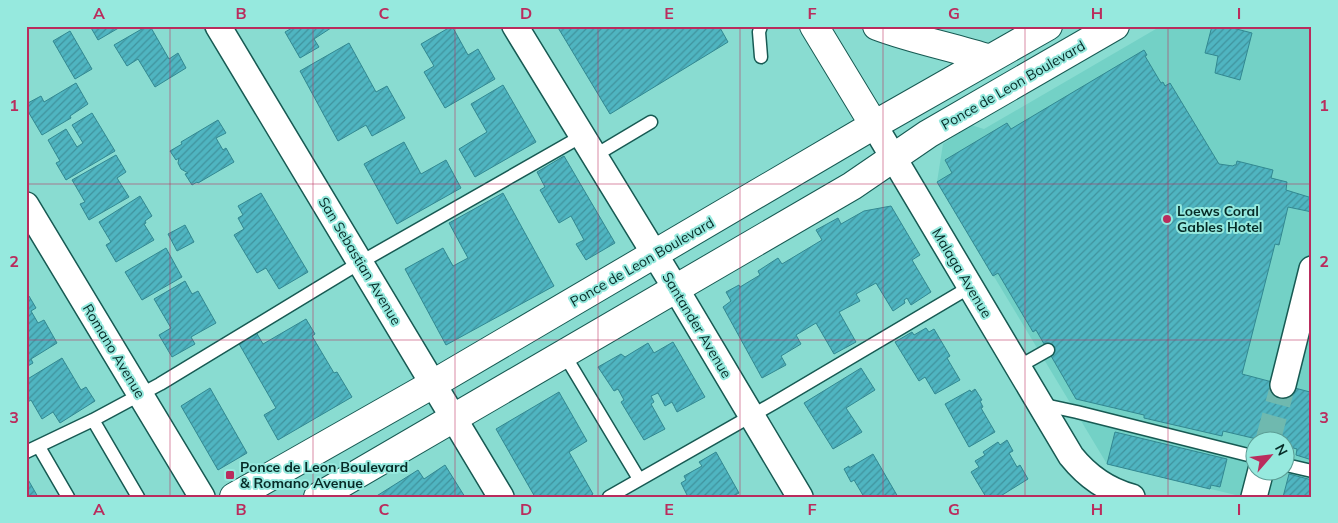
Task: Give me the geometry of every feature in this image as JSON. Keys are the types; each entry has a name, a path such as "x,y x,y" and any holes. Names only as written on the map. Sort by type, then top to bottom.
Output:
{"street":[{"name":"San Sebastian Avenue","path":"218,26 502,497"},
{"name":"Santander Avenue","path":"515,26 676,289 800,497"},
{"name":"Malaga Avenue","path":"814,26 1065,447 1078,465 1093,479 1102,485 1132,497"},
{"path":"877,26 899,34 990,59"},
{"name":"Ponce de Leon Boulevard","path":"234,497 433,384 874,125 1048,26"},
{"name":"Ponce de Leon Boulevard","path":"318,497 852,186 928,134 1115,26"},
{"name":"Romano Avenue","path":"26,205 202,497"},
{"path":"1283,385 1312,269"},
{"path":"1254,497 1258,480"}],"lane":[{"path":"761,26 759,32 762,56"},
{"path":"26,452 94,420 140,394 361,262 588,146 651,122"},
{"path":"609,497 970,287"},
{"path":"1018,367 1048,350"},
{"path":"564,354 639,479"},
{"path":"1040,404 1246,454"},
{"path":"94,420 138,497"},
{"path":"38,447 68,497"},
{"path":"1296,468 1312,472"}],"shaded area":[{"path":"1161,26 1312,26 1312,497 1244,497 1107,464 937,182 943,144 971,125 984,129"}],"building":[{"path":"90,26 122,26 98,40"},
{"path":"150,26 169,59 178,53 186,68 155,87 138,59 127,66 114,45"},
{"path":"291,26 334,26 314,39 319,47 300,58 285,32 292,28"},
{"path":"452,26 468,55 478,49 495,79 445,108 424,72 434,66 421,44"},
{"path":"557,26 719,26 728,42 610,114"},
{"path":"1212,26 1225,26 1252,33 1240,80 1215,73 1218,56 1205,53"},
{"path":"70,31 92,69 75,79 53,41"},
{"path":"349,43 376,92 387,86 405,118 372,136 366,125 338,141 300,71"},
{"path":"1144,50 1147,55 1145,56 1161,83 1163,82 1165,86 1170,83 1219,164 1233,166 1236,165 1237,161 1273,170 1271,178 1287,182 1286,190 1312,198 1312,212 1288,207 1279,245 1275,244 1242,374 1310,392 1312,387 1312,460 1296,455 1296,430 1246,430 1246,436 1223,431 1222,436 1144,418 1144,415 1076,399 1036,330 1033,332 998,273 993,276 937,182 952,173 945,160 1007,123 1011,129"},
{"path":"76,83 88,104 70,116 71,118 42,135 26,108 26,104 41,96 44,102"},
{"path":"503,85 536,142 475,177 459,149 487,132 471,104"},
{"path":"92,113 115,151 66,180 56,163 60,161 48,140 66,129 77,147 83,143 72,125"},
{"path":"218,120 226,133 216,138 223,150 226,148 234,162 192,185 185,174 188,173 181,169 178,163 179,158 176,160 170,151 182,144 181,142"},
{"path":"404,142 421,174 446,160 461,188 397,224 364,164"},
{"path":"116,155 126,172 117,178 129,197 89,220 80,204 85,202 72,180"},
{"path":"564,156 615,243 586,260 576,244 584,240 571,216 559,223 540,190 545,187 537,172"},
{"path":"261,193 308,272 279,289 266,268 257,273 234,235 244,229 238,218 243,215 238,206"},
{"path":"503,193 554,286 446,345 405,269 443,248 453,266 468,258 449,223"},
{"path":"140,196 152,216 144,224 154,240 116,262 106,245 111,242 99,222"},
{"path":"891,206 920,255 912,260 931,292 911,305 907,298 904,300 905,303 893,311 876,283 856,294 860,301 839,312 856,342 834,354 816,323 796,335 801,344 781,356 786,365 762,378 723,307 731,301 726,292 739,285 740,287 760,275 758,271 778,258 782,264 822,240 816,230 838,218 841,224 864,211"},
{"path":"185,225 194,242 177,251 168,234"},
{"path":"166,248 182,277 142,300 125,272"},
{"path":"185,281 192,294 198,291 216,323 191,337 195,344 172,357 159,335 171,328 154,299"},
{"path":"29,296 36,308 31,311 38,323 44,320 57,343 31,359 33,363 26,367 26,297"},
{"path":"306,319 315,334 312,336 334,373 337,372 352,397 278,440 264,415 276,408 238,342 256,332 263,344"},
{"path":"926,328 929,332 934,329 950,356 947,358 960,380 935,394 925,377 919,381 895,342 912,332 914,335"},
{"path":"673,342 705,397 677,412 672,402 665,406 658,393 651,396 654,402 651,404 665,429 644,440 621,402 624,400 618,389 614,391 598,367 621,354 625,357 648,343 654,353"},
{"path":"62,358 81,390 86,387 95,401 60,423 53,412 42,419 31,400 26,403 26,380"},
{"path":"861,368 875,390 846,408 862,432 833,449 804,403"},
{"path":"210,388 247,453 218,470 181,406"},
{"path":"975,389 982,400 980,401 983,407 981,408 995,432 969,447 945,404"},
{"path":"559,392 587,441 569,452 593,494 589,497 535,497 496,429"},
{"path":"1115,432 1227,459 1220,487 1211,485 1210,489 1107,464"},
{"path":"1007,440 1013,451 1009,453 1017,467 1020,465 1028,479 999,497 986,497 971,472 979,467 975,461 985,455 983,452 998,442 1000,445"},
{"path":"716,452 739,493 731,497 688,497 681,483 686,480 684,476 702,466 699,462"},
{"path":"873,454 898,497 864,497 854,480 851,482 844,469"},
{"path":"445,465 465,497 375,497 418,470 424,479"},
{"path":"26,476 38,497 26,497"},
{"path":"1296,476 1312,480 1312,497 1283,497 1287,480 1296,480"}],"tunnel":[{"path":"1271,430 1283,385"}],"place":[{"name":"Loews Coral Gables Hotel","path":"1167,219"},
{"name":"Ponce de Leon Boulevard & Romano Avenue","path":"230,475"}]}
